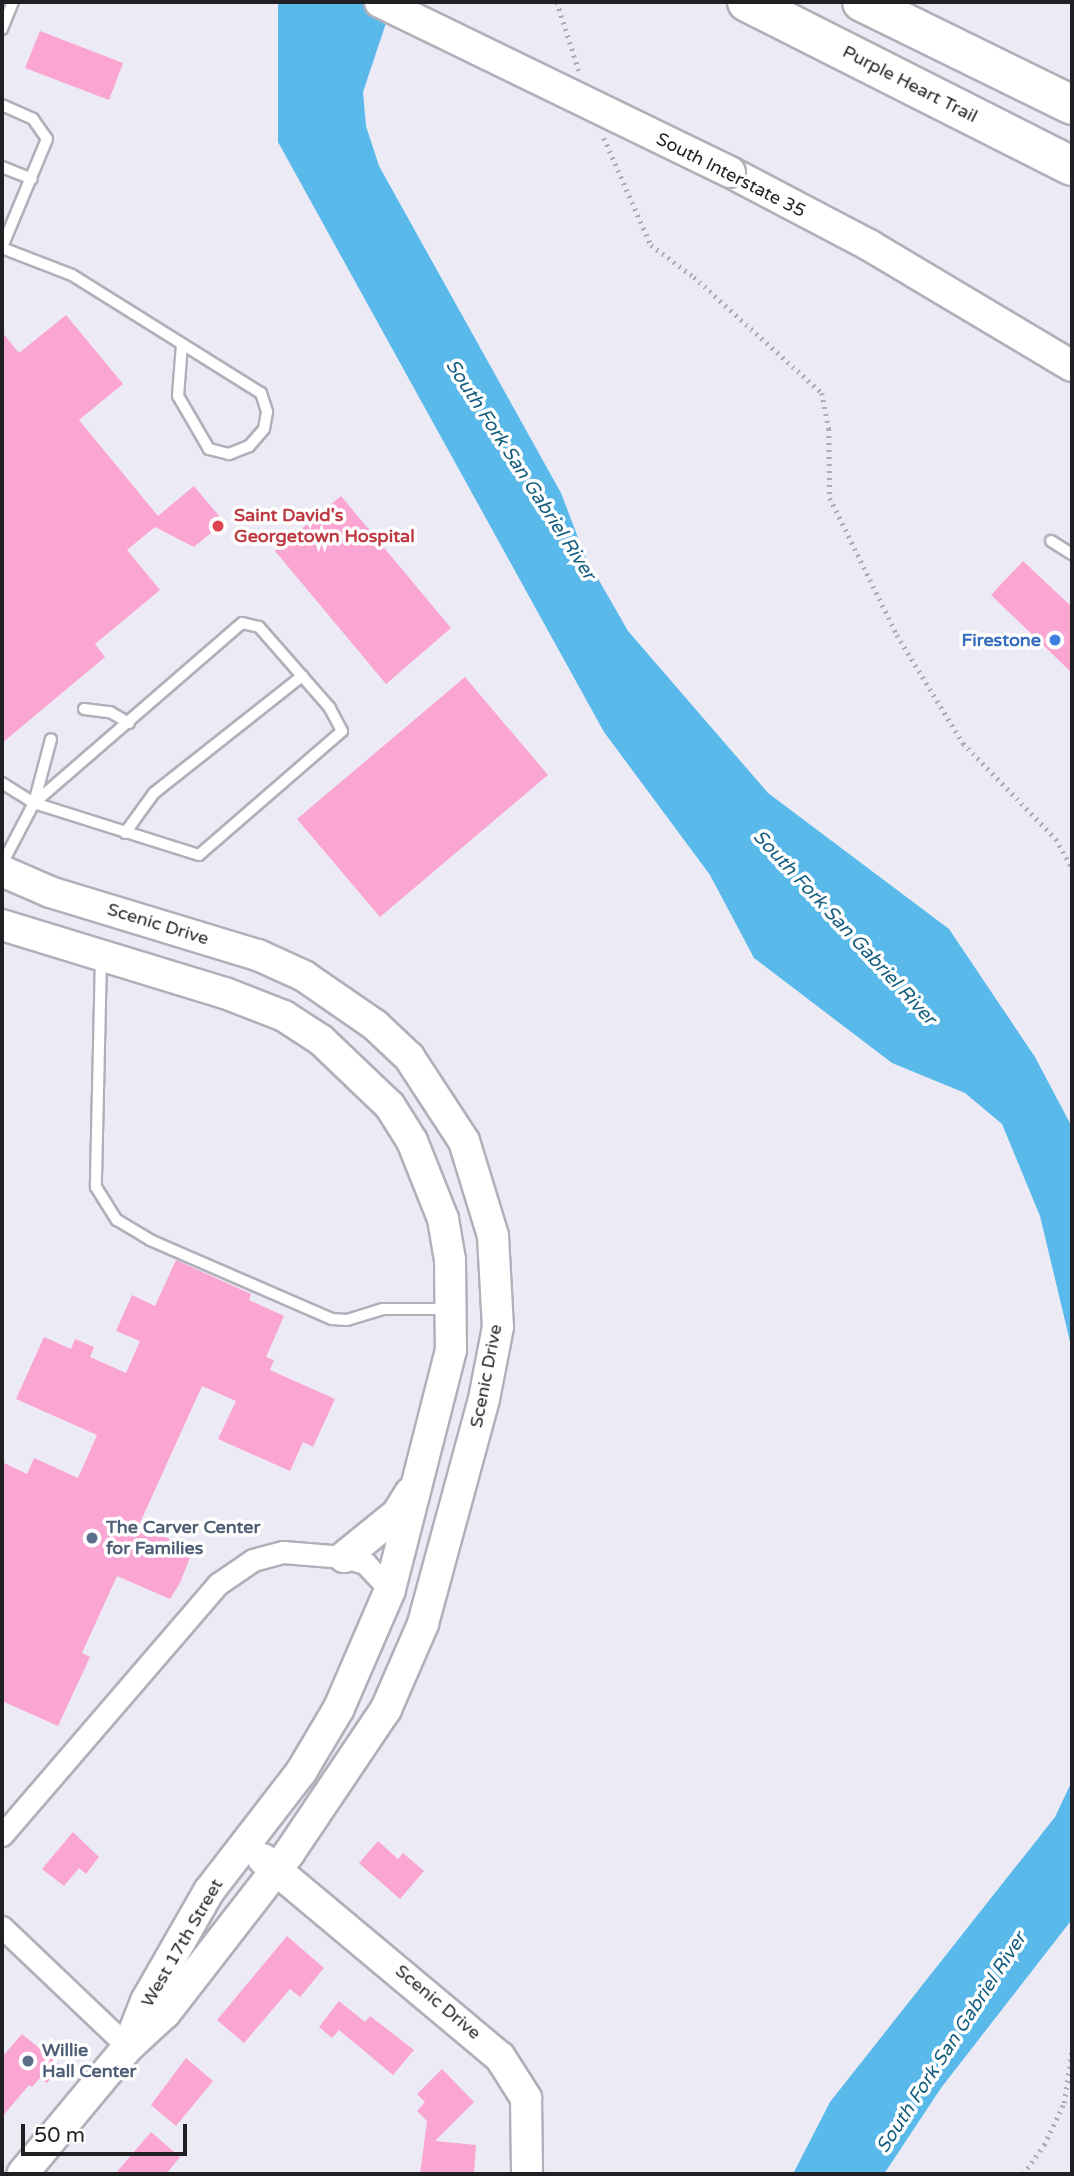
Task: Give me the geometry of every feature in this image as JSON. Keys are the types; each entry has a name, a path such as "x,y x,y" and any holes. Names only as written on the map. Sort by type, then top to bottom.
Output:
{"highway":[{"name":"Purple Heart Trail","path":"747,2 1072,166"},
{"path":"862,2 1072,105"}],"street":[{"name":"South Interstate 35","path":"380,2 730,172 870,245 1072,366"},
{"name":"Scenic Drive","path":"2,871 50,892 258,955 340,999 409,1057 464,1141 482,1189 494,1236 498,1327 484,1399 423,1624 386,1709 277,1870"},
{"path":"2,925 284,1016 360,1073 390,1106 432,1184 450,1259 450,1350 390,1590 339,1708 301,1772 246,1845"},
{"path":"344,1556 397,1514 421,1474"},
{"path":"2,1835 61,1762 218,1584 253,1560 283,1552 344,1556 365,1563 390,1590"},
{"name":"Scenic Drive","path":"246,1845 500,2057 526,2098 527,2174"},
{"name":"West 17th Street","path":"128,2046 146,2001 209,1891 246,1845"},
{"name":"West 17th Street","path":"22,2174 128,2046 165,2013 277,1870"},
{"path":"2,1927 128,2046"}],"lane":[{"path":"2,29 13,2"},
{"path":"2,106 33,119 46,134 32,179 2,248 72,275 261,393 267,412 264,429 249,446 229,454 209,449 178,396 182,344"},
{"path":"2,167 32,179"},
{"path":"1051,541 1072,554"},
{"path":"2,783 34,803 199,855 332,744 342,731 330,708 258,627 242,623 34,803"},
{"path":"125,833 155,793 302,676"},
{"path":"84,709 110,712 129,723"},
{"path":"2,864 34,803 51,738"},
{"path":"101,958 96,1187 117,1220 150,1240 332,1319 347,1320 383,1309 452,1309"}],"path":[{"path":"558,2 582,79"},
{"path":"600,127 651,246 705,286 822,393 829,429 830,498 897,635 963,743 1056,839 1072,867"},
{"path":"1023,2174 1044,2145 1064,2103 1072,2049"}],"water":[{"name":"South Fork San Gabriel River","path":"278,2 393,2 363,92 366,126 379,166 561,493 585,556 628,631 768,793 949,929 1035,1057 1072,1127 1072,1350 1040,1216 1002,1124 965,1093 892,1063 754,958 710,875 604,732 278,142"},
{"name":"South Fork San Gabriel River","path":"1072,1781 1070,1922 941,2088 884,2174 793,2174 830,2102 1055,1817"}],"building":[{"path":"40,31 123,63 109,100 25,68"},
{"path":"66,315 123,384 79,420 158,516 194,486 224,522 194,547 155,527 127,550 160,590 95,644 105,657 2,743 2,332 19,353"},
{"path":"341,496 451,628 386,684 275,551"},
{"name":"Firestone","path":"1023,561 1072,607 1072,673 991,595"},
{"path":"465,677 548,775 380,917 297,819"},
{"path":"176,1260 251,1294 249,1300 284,1316 266,1357 274,1360 270,1370 335,1399 313,1447 303,1442 290,1471 218,1439 236,1401 202,1386 139,1525 193,1550 180,1583 170,1599 117,1576 82,1653 90,1657 58,1726 2,1701 2,1462 27,1474 34,1458 78,1478 97,1435 16,1399 44,1337 71,1349 75,1339 94,1347 90,1357 126,1373 140,1341 116,1331 132,1295 155,1306"},
{"path":"73,1832 99,1857 86,1874 79,1868 64,1886 42,1869"},
{"path":"378,1841 398,1859 403,1853 424,1871 400,1899 359,1863"},
{"path":"287,1936 324,1968 300,1997 290,1989 244,2043 217,2020"},
{"path":"339,2001 365,2022 370,2016 414,2050 393,2075 339,2030 332,2038 319,2027"},
{"path":"22,2034 61,2066 47,2083 40,2078 32,2087 29,2085 2,2117 2,2057"},
{"path":"186,2058 213,2081 176,2126 151,2105"},
{"path":"442,2069 474,2102 435,2141 476,2145 474,2174 420,2174 427,2121 417,2111 425,2102 417,2094"},
{"path":"151,2132 180,2157 166,2174 115,2174"}],"place":[{"name":"Saint David's Georgetown Hospital","path":"218,526"},
{"name":"Firestone","path":"1055,640"},
{"name":"The Carver Center for Families","path":"92,1538"},
{"name":"Willie Hall Center","path":"28,2061"}]}
